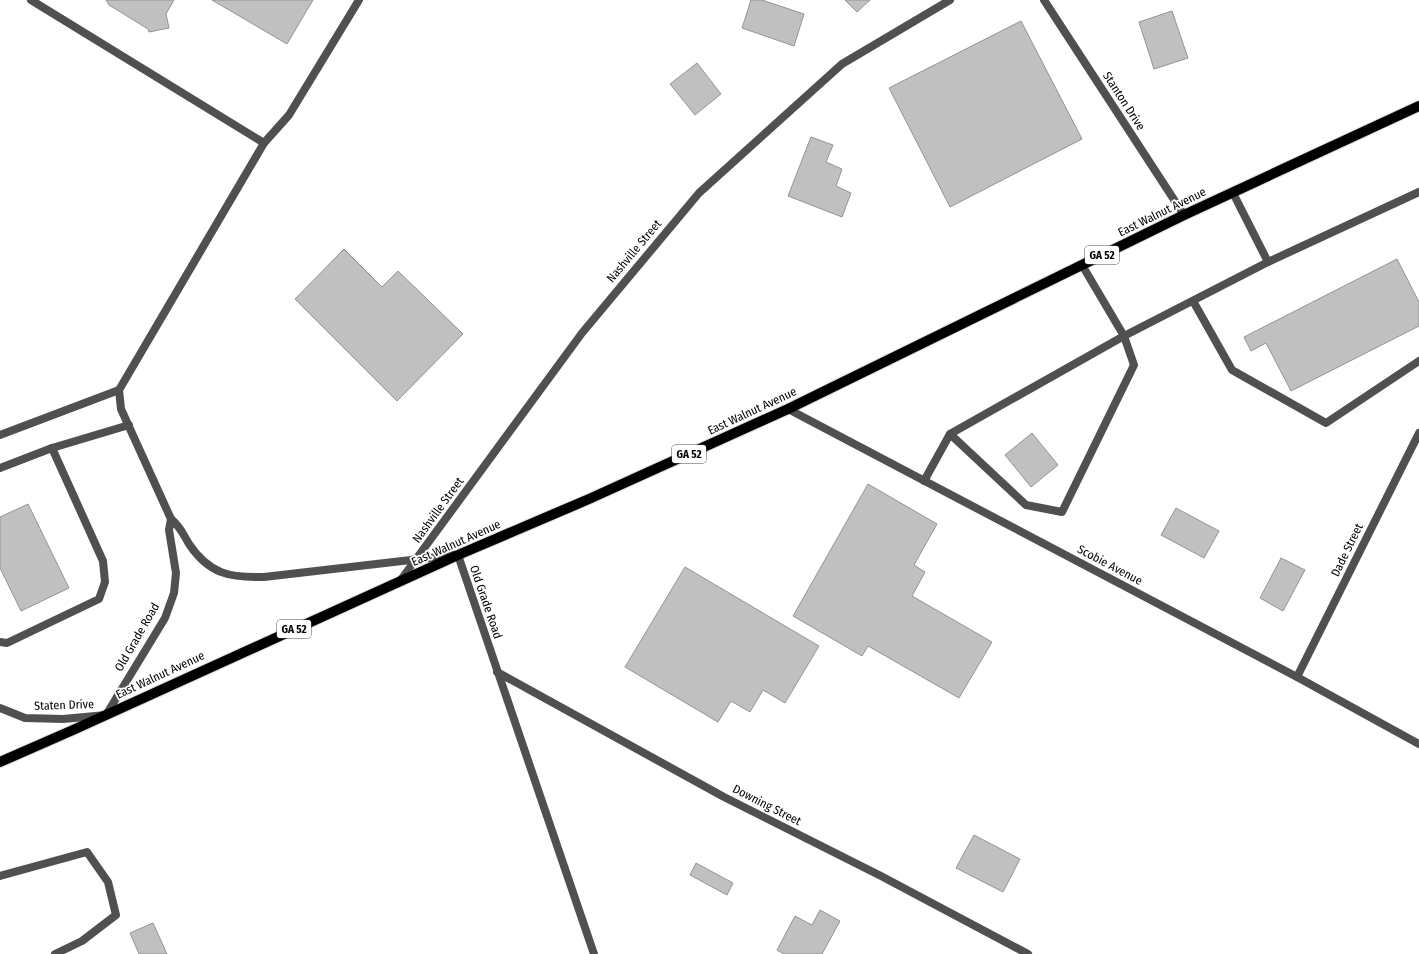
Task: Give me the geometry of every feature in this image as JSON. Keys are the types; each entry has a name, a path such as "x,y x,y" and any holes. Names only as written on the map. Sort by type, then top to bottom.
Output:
{"main road":[{"name":"East Walnut Avenue","path":"0,762 458,555 589,499 788,409 1184,215 1419,106"}],"street":[{"path":"31,0 264,143"},
{"path":"0,435 119,390 264,143 289,115 359,0"},
{"name":"Nashville Street","path":"400,582 582,333 699,193 842,64 950,0"},
{"name":"Stanton Drive","path":"1044,0 1184,215"},
{"path":"924,481 950,434 1124,336 1193,302 1268,262 1419,192"},
{"path":"1232,193 1268,262"},
{"path":"950,434 1026,505 1062,512 1134,365 1124,336 1082,265"},
{"path":"1193,302 1232,370 1326,424 1419,361"},
{"name":"Old Grade Road","path":"119,390 121,408 171,520 180,526 190,544 206,562 220,572 240,578 264,577 458,555 594,954"},
{"name":"Scobie Avenue","path":"788,409 1419,744"},
{"path":"0,468 52,448 129,425"},
{"name":"Dade Street","path":"1297,678 1419,432"},
{"path":"0,642 7,643 99,599 105,582 103,561 52,448"},
{"name":"Old Grade Road","path":"106,715 165,618 174,593 176,573 169,530 171,520"},
{"name":"Downing Street","path":"497,672 724,797 881,876 1028,954"},
{"name":"Staten Drive","path":"0,708 25,718 63,719 106,715"},
{"path":"0,876 87,852 108,882 116,915 82,941 55,954"}],"building":[{"path":"106,0 174,0 166,14 169,28 149,32 148,29 109,5"},
{"path":"212,0 313,0 287,44"},
{"path":"751,0 762,0 804,14 794,46 742,28"},
{"path":"845,0 870,0 857,12"},
{"path":"1172,11 1188,58 1154,69 1139,22"},
{"path":"1021,21 1082,139 950,207 889,88"},
{"path":"697,63 721,94 695,115 670,84"},
{"path":"811,137 833,145 826,162 842,169 836,186 851,193 842,217 788,196"},
{"path":"344,249 382,287 398,271 463,334 397,401 295,299"},
{"path":"1397,259 1419,302 1419,326 1291,391 1266,343 1251,351 1244,337"},
{"path":"1032,433 1058,465 1031,487 1005,455"},
{"path":"868,484 937,524 914,565 925,572 912,596 992,642 959,698 868,646 862,656 793,616"},
{"path":"28,504 69,588 21,611 0,568 0,517"},
{"path":"1176,508 1219,531 1204,558 1161,535"},
{"path":"1281,558 1305,570 1283,611 1260,598"},
{"path":"685,567 819,646 785,703 763,690 750,712 731,701 718,722 625,667"},
{"path":"974,835 1020,859 1003,892 956,868"},
{"path":"696,863 733,883 727,895 690,875"},
{"path":"820,910 840,921 822,954 784,954 777,950 795,916 812,925"},
{"path":"153,923 167,954 139,954 130,933"}]}
